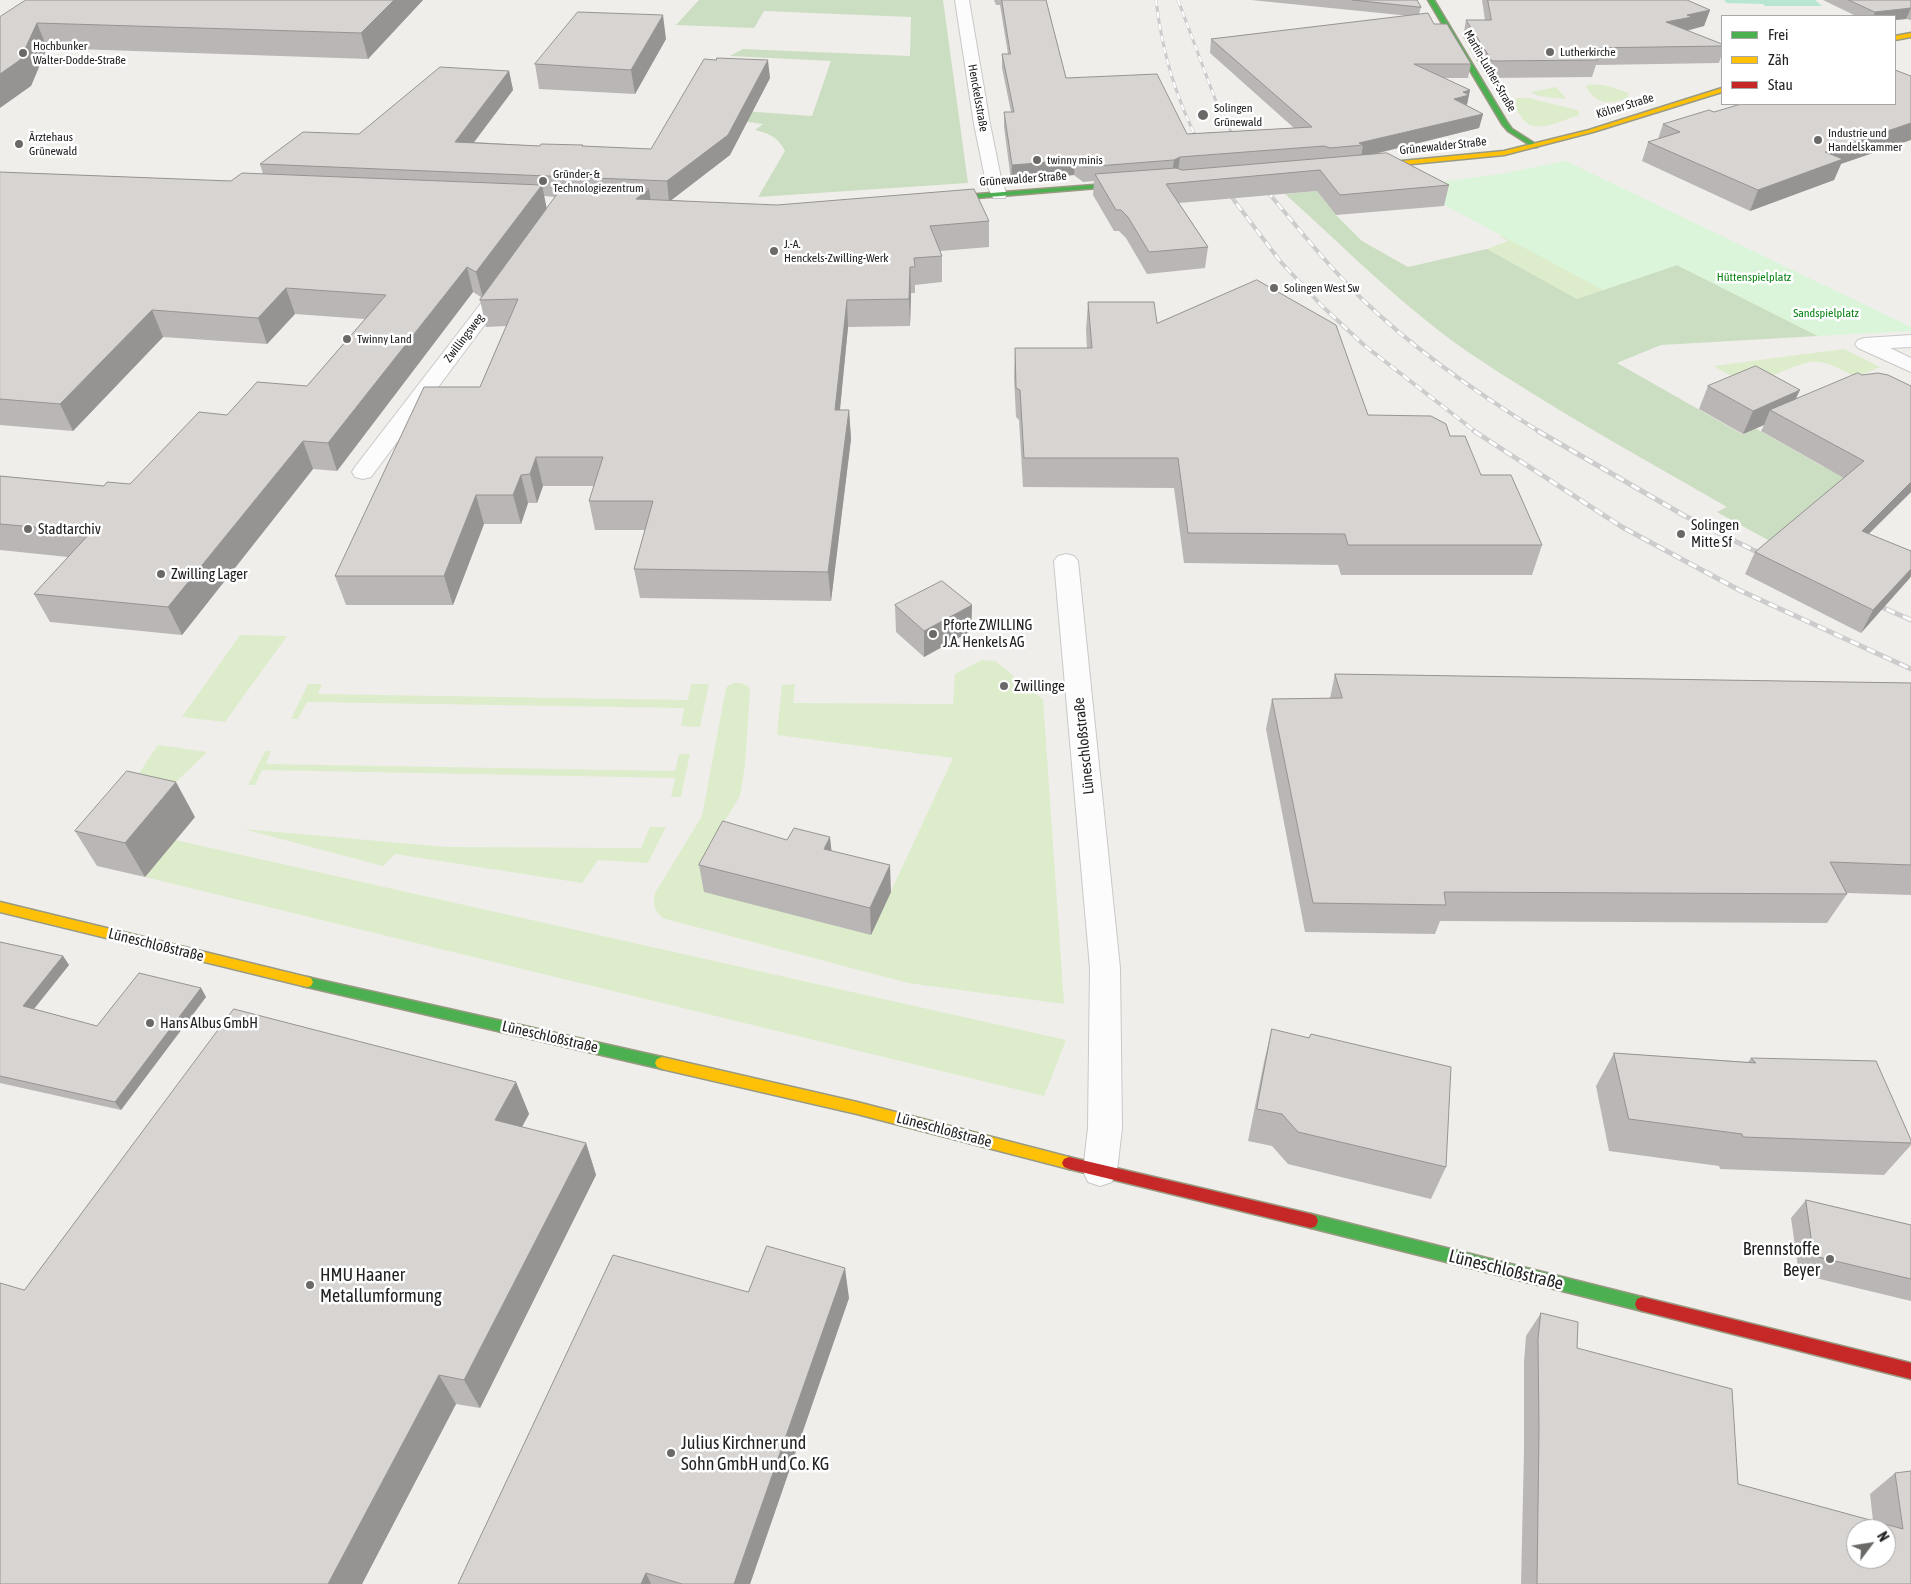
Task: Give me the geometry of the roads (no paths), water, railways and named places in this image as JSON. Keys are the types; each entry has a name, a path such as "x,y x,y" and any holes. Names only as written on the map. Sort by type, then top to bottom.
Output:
{"street":[{"name":"Henckelsstraße","path":"962,0 984,132 994,183 999,194"},
{"name":"Martin-Luther-Straße","path":"1431,0 1457,40 1504,123 1510,130 1535,146"},
{"path":"1896,38 1911,35"},
{"name":"Kölner Straße","path":"1535,146 1601,128 1721,90"},
{"name":"Grünewalder Straße","path":"1359,167 1488,156 1535,146"},
{"name":"Grünewalder Straße","path":"930,200 1139,184"},
{"name":"Zwillingsweg","path":"363,472 516,269"},
{"path":"1911,341 1865,344 1911,366"},
{"name":"Lüneschloßstraße","path":"1066,561 1105,968 1105,1128 1100,1171"},
{"name":"Lüneschloßstraße","path":"0,907 246,968 857,1108 1100,1171 1368,1235 1911,1371"}],"railway":[{"path":"1156,0 1162,38 1171,75 1191,128 1200,145"},
{"path":"1178,0 1217,104 1237,143"},
{"path":"1262,184 1268,192"},
{"path":"1225,188 1228,192"},
{"path":"1227,191 1280,261 1322,306 1365,346 1476,432"},
{"path":"1267,191 1338,274 1383,319 1448,370 1540,432"},
{"path":"1474,431 1622,527 1739,590 1911,669"},
{"path":"1538,431 1685,516 1769,558"},
{"path":"1870,602 1911,620"}],"place":[{"name":"Lutherkirche","path":"1550,52"},
{"name":"Hochbunker Walter-Dodde-Straße","path":"23,53"},
{"name":"Solingen Grünewald","path":"1203,115"},
{"name":"Industrie und Handelskammer","path":"1818,140"},
{"name":"Ärztehaus Grünewald","path":"19,144"},
{"name":"twinny minis","path":"1037,160"},
{"name":"Gründer- & Technologiezentrum","path":"543,181"},
{"name":"J.-A. Henckels-Zwilling-Werk","path":"774,251"},
{"name":"Solingen West Sw","path":"1274,288"},
{"name":"Twinny Land","path":"347,339"},
{"name":"Stadtarchiv","path":"28,529"},
{"name":"Solingen Mitte Sf","path":"1681,534"},
{"name":"Zwilling Lager","path":"161,574"},
{"name":"Pforte ZWILLING J.A. Henkels AG","path":"933,634"},
{"name":"Zwillinge","path":"1004,686"},
{"name":"Hans Albus GmbH","path":"150,1023"},
{"name":"Brennstoffe Beyer","path":"1830,1259"},
{"name":"HMU Haaner Metallumformung","path":"310,1285"},
{"name":"Julius Kirchner und Sohn GmbH und Co. KG","path":"671,1453"}],"park label":[{"name":"Hüttenspielplatz","path":"1754,277"},
{"name":"Sandspielplatz","path":"1826,313"}]}
